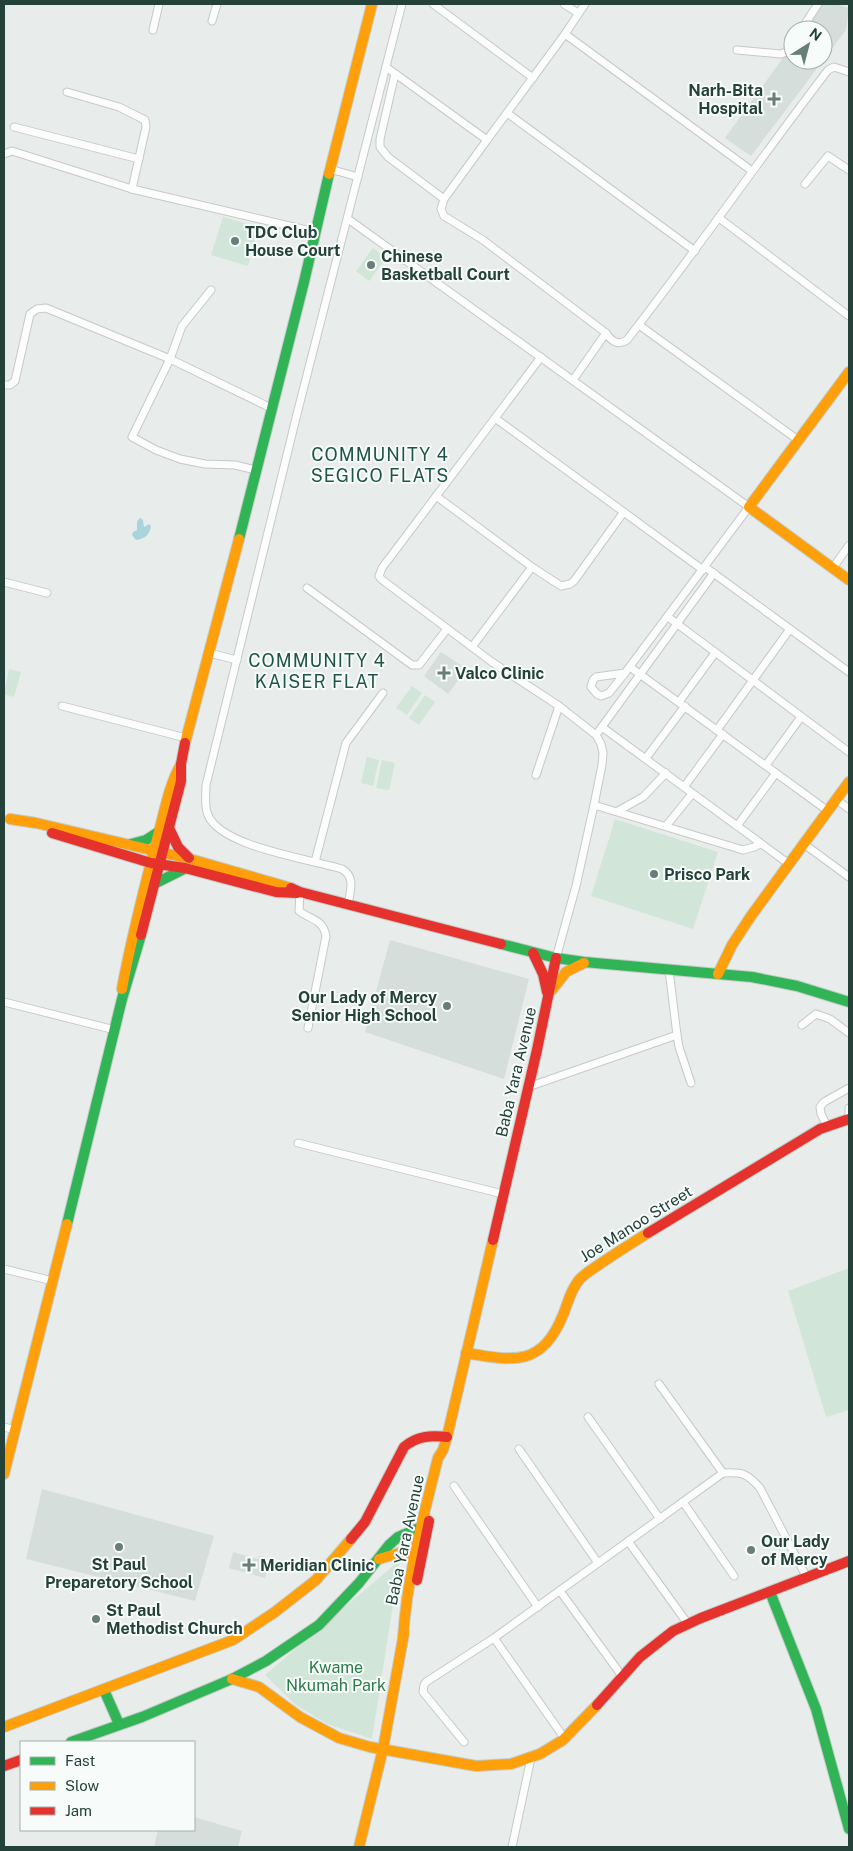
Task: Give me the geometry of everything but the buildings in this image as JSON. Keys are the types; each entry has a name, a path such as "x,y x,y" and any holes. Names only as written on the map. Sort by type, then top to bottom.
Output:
{"main road":[{"path":"4,1471 7,1452 15,1430 53,1282 122,998 134,962 151,881 165,830 173,779 181,766 186,738 256,470 372,4"},
{"path":"849,372 749,507 849,580"},
{"path":"718,974 732,944 849,782"},
{"path":"7,819 156,864 187,864"},
{"path":"7,819 36,823 159,852 187,864 284,885 300,892 348,905 556,958 585,963 718,974 778,982 849,1002"},
{"path":"127,844 146,840 165,830"},
{"path":"165,830 178,847 187,864"},
{"path":"132,858 151,881"},
{"path":"151,881 187,864"},
{"path":"534,953 543,974 548,998"},
{"name":"Baba Yara Avenue","path":"359,1847 383,1749 438,1458 443,1450 466,1354 556,958"},
{"path":"548,998 553,988 566,972 585,963"},
{"name":"Joe Manoo Street","path":"466,1354 515,1360 531,1356 547,1345 558,1329 569,1297 576,1283 583,1276 682,1212 827,1126 849,1117"},
{"path":"4,1727 233,1640 275,1612 316,1580 366,1522 404,1447 411,1440 431,1435 446,1437"},
{"path":"74,1741 142,1717 232,1679 266,1661 319,1625 398,1537 424,1526"},
{"name":"Baba Yara Avenue","path":"403,1638 404,1612 414,1561 424,1526"},
{"path":"379,1559 403,1552 414,1561"},
{"path":"232,1679 246,1681 262,1688 288,1710 332,1736 383,1749 476,1766 502,1764 531,1758 551,1750 593,1712 607,1692 622,1676 665,1636 688,1624 849,1561"},
{"path":"770,1592 816,1709 849,1829"},
{"path":"104,1690 119,1724"},
{"path":"4,1766 20,1760"}],"street":[{"path":"153,30 159,4"},
{"path":"212,21 216,4"},
{"path":"348,905 352,882 347,872 334,866 247,843 230,836 214,826 205,809 206,785 297,414 402,4"},
{"path":"433,4 533,78"},
{"path":"564,4 578,13"},
{"path":"585,4 444,199 441,209 444,216 483,240 614,341 624,342 639,325 828,70 834,67 849,72"},
{"path":"808,20 818,4"},
{"path":"565,34 752,171"},
{"path":"737,50 783,53"},
{"path":"386,67 487,140"},
{"path":"395,74 380,139 380,147 388,157 444,199"},
{"path":"67,92 119,108 143,118 146,126 132,189"},
{"path":"507,114 695,251"},
{"path":"14,127 139,159"},
{"path":"4,154 12,152 132,189 315,232"},
{"path":"805,184 828,156 849,170"},
{"path":"330,169 358,177"},
{"path":"719,218 849,316"},
{"path":"348,219 749,507 628,670 606,695 597,694 591,687 596,677 628,670 640,674 828,811"},
{"path":"211,290 182,326 170,359 132,437 156,450 180,459 205,464 235,465 256,470"},
{"path":"4,385 10,385 15,381 29,317 34,310 46,308 170,359 271,408"},
{"path":"639,325 798,440"},
{"path":"572,380 606,333"},
{"path":"541,357 382,568 379,576 447,629 559,706 596,735 603,753 594,805 576,886 556,958"},
{"path":"495,418 623,513 714,574 849,672"},
{"path":"436,496 532,567 561,586 574,581 623,513"},
{"path":"833,568 849,545"},
{"path":"472,647 532,567"},
{"path":"596,735 676,623 714,574"},
{"path":"4,582 47,593"},
{"path":"308,588 414,666 419,664 447,629"},
{"path":"668,617 849,752"},
{"path":"684,787 752,681 790,630"},
{"path":"209,653 237,660"},
{"path":"646,758 715,653"},
{"path":"315,862 332,802 343,749 346,742 383,693"},
{"path":"62,706 186,738"},
{"path":"536,775 559,706"},
{"path":"766,765 800,717"},
{"path":"602,727 789,864"},
{"path":"737,826 776,772"},
{"path":"618,811 643,796 666,774"},
{"path":"666,826 692,794"},
{"path":"836,800 849,810"},
{"path":"594,805 743,850 754,848 760,844"},
{"path":"804,844 849,877"},
{"path":"300,892 299,911 319,921 325,930 326,936 308,1028"},
{"path":"669,970 679,1047 691,1083"},
{"path":"4,1002 115,1030"},
{"path":"802,1025 816,1014 830,1019 849,1033"},
{"path":"528,1087 677,1035"},
{"path":"827,1126 820,1107 824,1102 849,1088"},
{"path":"849,1108 849,1117"},
{"path":"298,1143 503,1194"},
{"path":"4,1269 53,1282"},
{"path":"659,1384 723,1473"},
{"path":"588,1417 660,1519"},
{"path":"4,1428 15,1430"},
{"path":"519,1450 598,1563"},
{"path":"464,1742 424,1692 424,1686 429,1680 494,1638 723,1473 742,1472 752,1478 760,1488 807,1578"},
{"path":"454,1486 538,1607"},
{"path":"683,1502 734,1576"},
{"path":"628,1541 688,1624"},
{"path":"560,1591 622,1676"},
{"path":"494,1638 565,1739"},
{"path":"512,1847 531,1758"}],"shaded area":[{"name":"Narh-Bita Hospital","path":"823,4 836,4 849,8 846,30 833,47 833,20 811,20"},
{"name":"Narh-Bita Hospital","path":"783,58 783,70 816,70 751,156 725,138"},
{"name":"Valco Clinic","path":"441,652 461,665 460,667 465,671 448,694 424,676"},
{"name":"Our Lady of Mercy Senior High School","path":"390,940 529,979 504,1079 365,1032"},
{"name":"St Paul Preparetory School","path":"42,1489 214,1536 195,1601 26,1559"},
{"name":"Meridian Clinic","path":"233,1552 258,1559 259,1556 264,1557 264,1560 269,1562 265,1578 229,1568"},
{"path":"195,1817 242,1831 238,1847 154,1847 158,1831 195,1831"}],"green space":[{"name":"TDC Club House Court","path":"223,217 258,227 248,266 211,255"},
{"name":"Chinese Basketball Court","path":"373,248 386,258 369,281 356,271"},
{"path":"9,669 21,672 14,697 4,694"},
{"path":"412,686 422,693 407,715 396,708"},
{"path":"425,695 435,702 419,725 409,718"},
{"path":"367,757 379,760 373,786 361,783"},
{"path":"382,760 395,763 389,790 376,788"},
{"name":"Prisco Park","path":"615,819 718,852 693,929 591,896"},
{"path":"849,1268 849,1410 826,1417 788,1291"},
{"name":"Kwame Nkumah Park","path":"400,1560 372,1739 327,1724 296,1705 265,1675"}],"water":[{"path":"140,518 143,520 144,527 149,524 151,526 146,536 136,540 132,535 137,530 137,521"}],"traffic: fast":[{"path":"239,539 304,282 329,174"},
{"path":"131,844 146,840 160,831"},
{"path":"154,884 184,869"},
{"path":"67,1224 122,999 141,935"},
{"path":"501,944 556,958 584,962 752,977 797,986 849,1002"},
{"path":"74,1741 142,1717 232,1679 266,1661 319,1625 359,1583 389,1545 398,1537 428,1524"},
{"path":"770,1592 816,1709 849,1829"},
{"path":"104,1690 119,1724"}],"traffic: slow":[{"path":"329,174 372,4"},
{"path":"849,372 749,507 849,580"},
{"path":"185,743 239,539"},
{"path":"122,989 138,914 167,802 172,783 180,766"},
{"path":"718,974 732,945 751,916 849,782"},
{"path":"10,819 36,823 190,859 291,888"},
{"path":"552,990 566,972 584,963"},
{"path":"4,1474 67,1224"},
{"path":"466,1353 498,1358 512,1358 536,1352 546,1344 555,1332 571,1293 581,1278 648,1233"},
{"path":"403,1638 408,1592 421,1525 438,1458 447,1437 493,1240"},
{"path":"4,1727 233,1640 275,1612 316,1580 351,1539"},
{"path":"379,1559 403,1552 414,1561"},
{"path":"359,1847 383,1749 404,1633"},
{"path":"232,1679 259,1687 300,1717 339,1738 370,1747 476,1766 511,1764 540,1754 563,1740 597,1705"}],"traffic: jam":[{"path":"141,935 181,781 181,764 185,743"},
{"path":"169,828 178,847 189,858"},
{"path":"52,833 151,863 185,868 276,892 297,893"},
{"path":"291,888 300,892 501,944"},
{"path":"533,953 543,974 547,992"},
{"path":"493,1240 537,1050 556,958"},
{"path":"648,1233 820,1129 849,1119"},
{"path":"351,1539 365,1522 404,1447 424,1437 447,1437"},
{"path":"417,1580 429,1521"},
{"path":"597,1705 640,1657 673,1631 701,1618 849,1561"},
{"path":"4,1766 20,1760"}],"place":[{"name":"Narh-Bita Hospital","path":"774,99"},
{"name":"TDC Club House Court","path":"235,241"},
{"name":"Chinese Basketball Court","path":"371,265"},
{"name":"Valco Clinic","path":"444,673"},
{"name":"Prisco Park","path":"654,874"},
{"name":"Our Lady of Mercy Senior High School","path":"447,1006"},
{"name":"St Paul Preparetory School","path":"119,1547"},
{"name":"Our Lady of Mercy","path":"751,1550"},
{"name":"Meridian Clinic","path":"249,1565"},
{"name":"St Paul Methodist Church","path":"96,1619"}],"district":[{"name":"COMMUNITY 4 SEGICO FLATS","path":"380,464"},
{"name":"COMMUNITY 4 KAISER FLAT","path":"317,670"}]}
